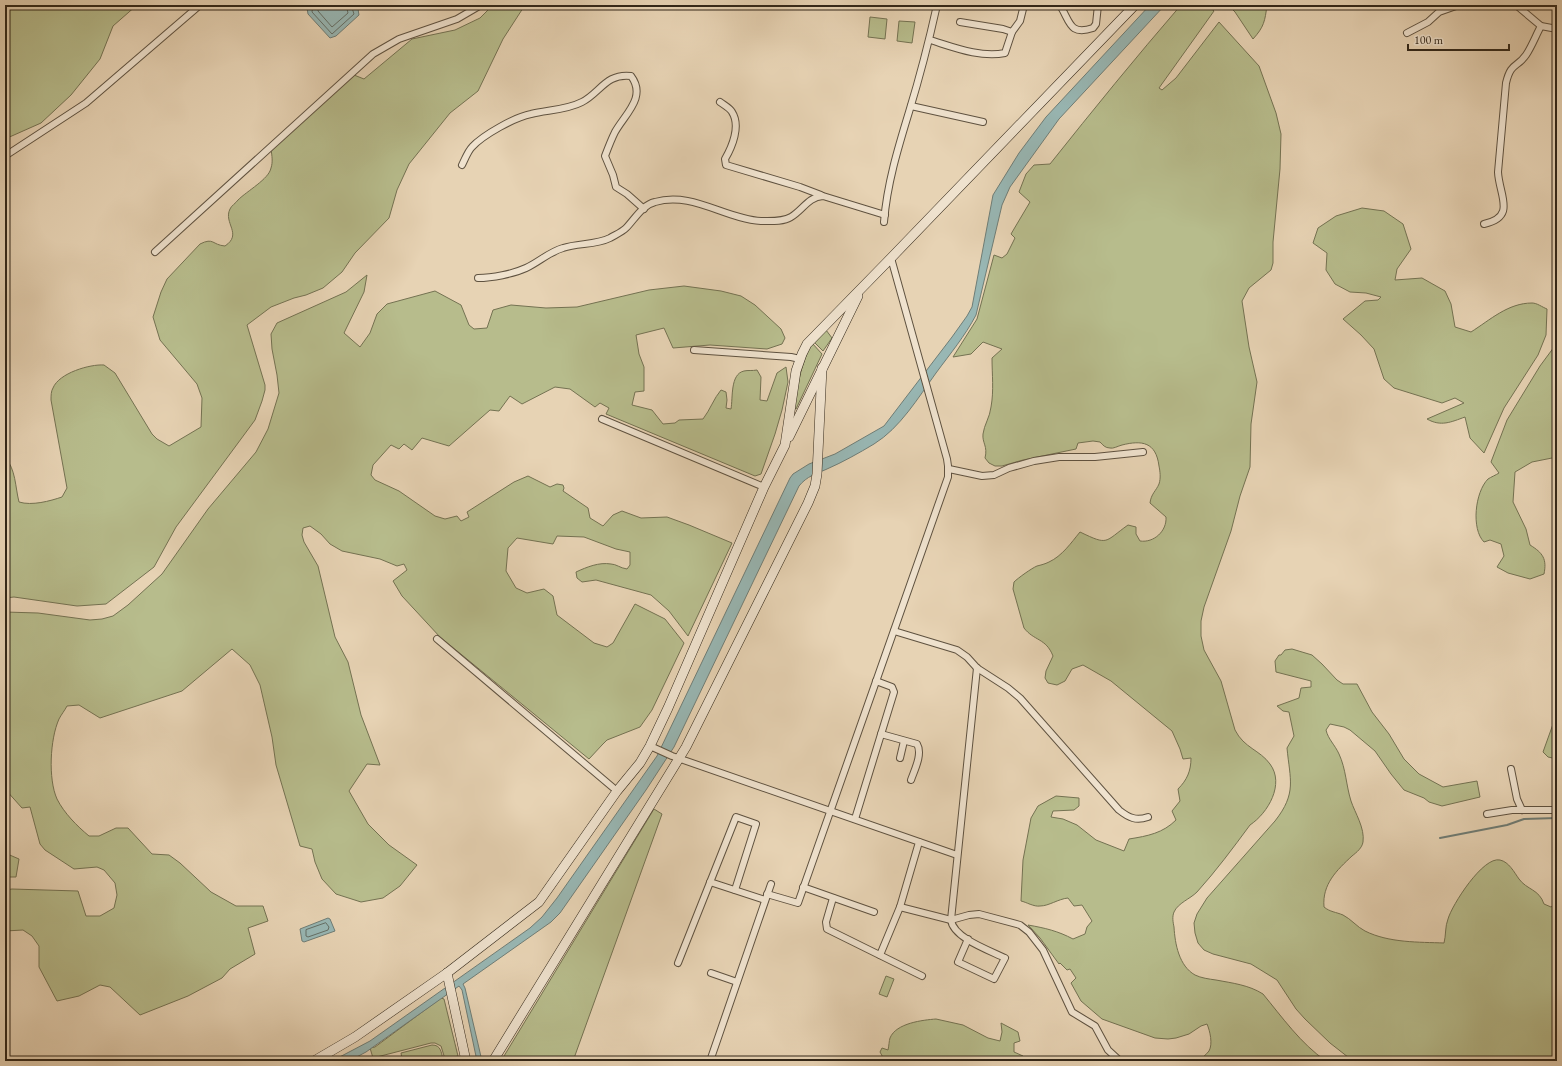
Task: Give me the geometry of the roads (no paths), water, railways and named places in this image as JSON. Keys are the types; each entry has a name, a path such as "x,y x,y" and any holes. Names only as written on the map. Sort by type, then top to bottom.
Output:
{"main road":[{"path":"785,445 796,371 807,344 1135,5"},
{"path":"314,1061 355,1037 447,973 539,902 617,791 653,748 671,701 764,488 862,288"},
{"path":"492,1061 676,757 808,503 815,486 817,474 822,368"},
{"path":"447,973 466,1061"}],"street":[{"path":"5,156 86,103 200,5"},
{"path":"155,252 372,54 399,39 457,19 481,5"},
{"path":"720,102 731,110 735,119 734,138 732,147 725,159 726,166 792,185 884,218 890,176 930,40 931,20 937,5"},
{"path":"930,40 958,49 983,54 1005,54 1012,32 1020,21 1024,5"},
{"path":"1057,5 1061,7 1071,27 1080,30 1093,28 1096,24 1098,5"},
{"path":"1407,33 1428,22 1438,12 1459,5"},
{"path":"1516,5 1541,26 1557,29"},
{"path":"960,22 1003,29 1012,32"},
{"path":"1484,224 1498,219 1503,214 1504,206 1498,182 1498,172 1506,83 1509,72 1512,66 1526,56 1541,26"},
{"path":"462,165 472,147 482,139 517,118 581,102 612,78 623,75 631,76 636,82 636,99 616,131 604,156 613,175 616,187 644,209"},
{"path":"911,106 983,122"},
{"path":"478,278 488,278 525,269 550,253 564,247 594,243 610,238 625,229 649,204 656,201 677,199 694,202 744,218 760,221 771,221 791,217 815,197 823,196"},
{"path":"710,882 735,890 798,904 948,477 949,469 891,258"},
{"path":"694,350 791,357 800,359"},
{"path":"602,419 764,488"},
{"path":"949,469 982,476 994,475 1009,468 1034,461 1059,457 1095,457 1143,452"},
{"path":"894,631 957,650 971,660 977,668 1008,688 1020,698 1119,810 1126,816 1135,819 1140,820 1148,817"},
{"path":"438,639 617,791"},
{"path":"968,940 958,962 994,979 1006,958 961,936 952,924 951,920 962,807 965,797 977,668"},
{"path":"854,819 894,692 892,687 876,681"},
{"path":"881,734 916,744 919,750 910,780"},
{"path":"900,758 904,741"},
{"path":"653,748 957,855"},
{"path":"1511,769 1517,799 1522,810"},
{"path":"1487,814 1512,810 1557,810"},
{"path":"678,963 736,817 756,824 735,890"},
{"path":"880,955 900,907 919,842"},
{"path":"710,1061 771,884"},
{"path":"803,887 874,912"},
{"path":"833,898 826,922 828,929 922,976"},
{"path":"900,907 951,920 979,914 1015,923 1029,932 1042,950 1072,1012 1095,1026 1108,1050 1120,1061"},
{"path":"711,973 737,982"}],"water":[{"path":"310,5 354,5 358,9 359,15 336,36 330,38 308,14 307,8"},
{"path":"1150,5 1165,5 1059,119 1010,187 1002,205 976,315 962,338 915,402 892,430 874,444 815,474 799,486 674,747 646,790 560,913 551,922 463,984 482,1061 477,1061 462,990 459,986 366,1052 349,1061 332,1061 370,1041 530,928 542,917 557,898 657,756 790,478 793,474 809,464 835,454 884,426 952,337 972,307 993,195 1019,153 1046,117"},
{"path":"328,918 330,919 335,931 304,942 302,941 300,929"}],"waterway":[{"path":"1440,838 1507,825 1524,819 1557,818"}]}
